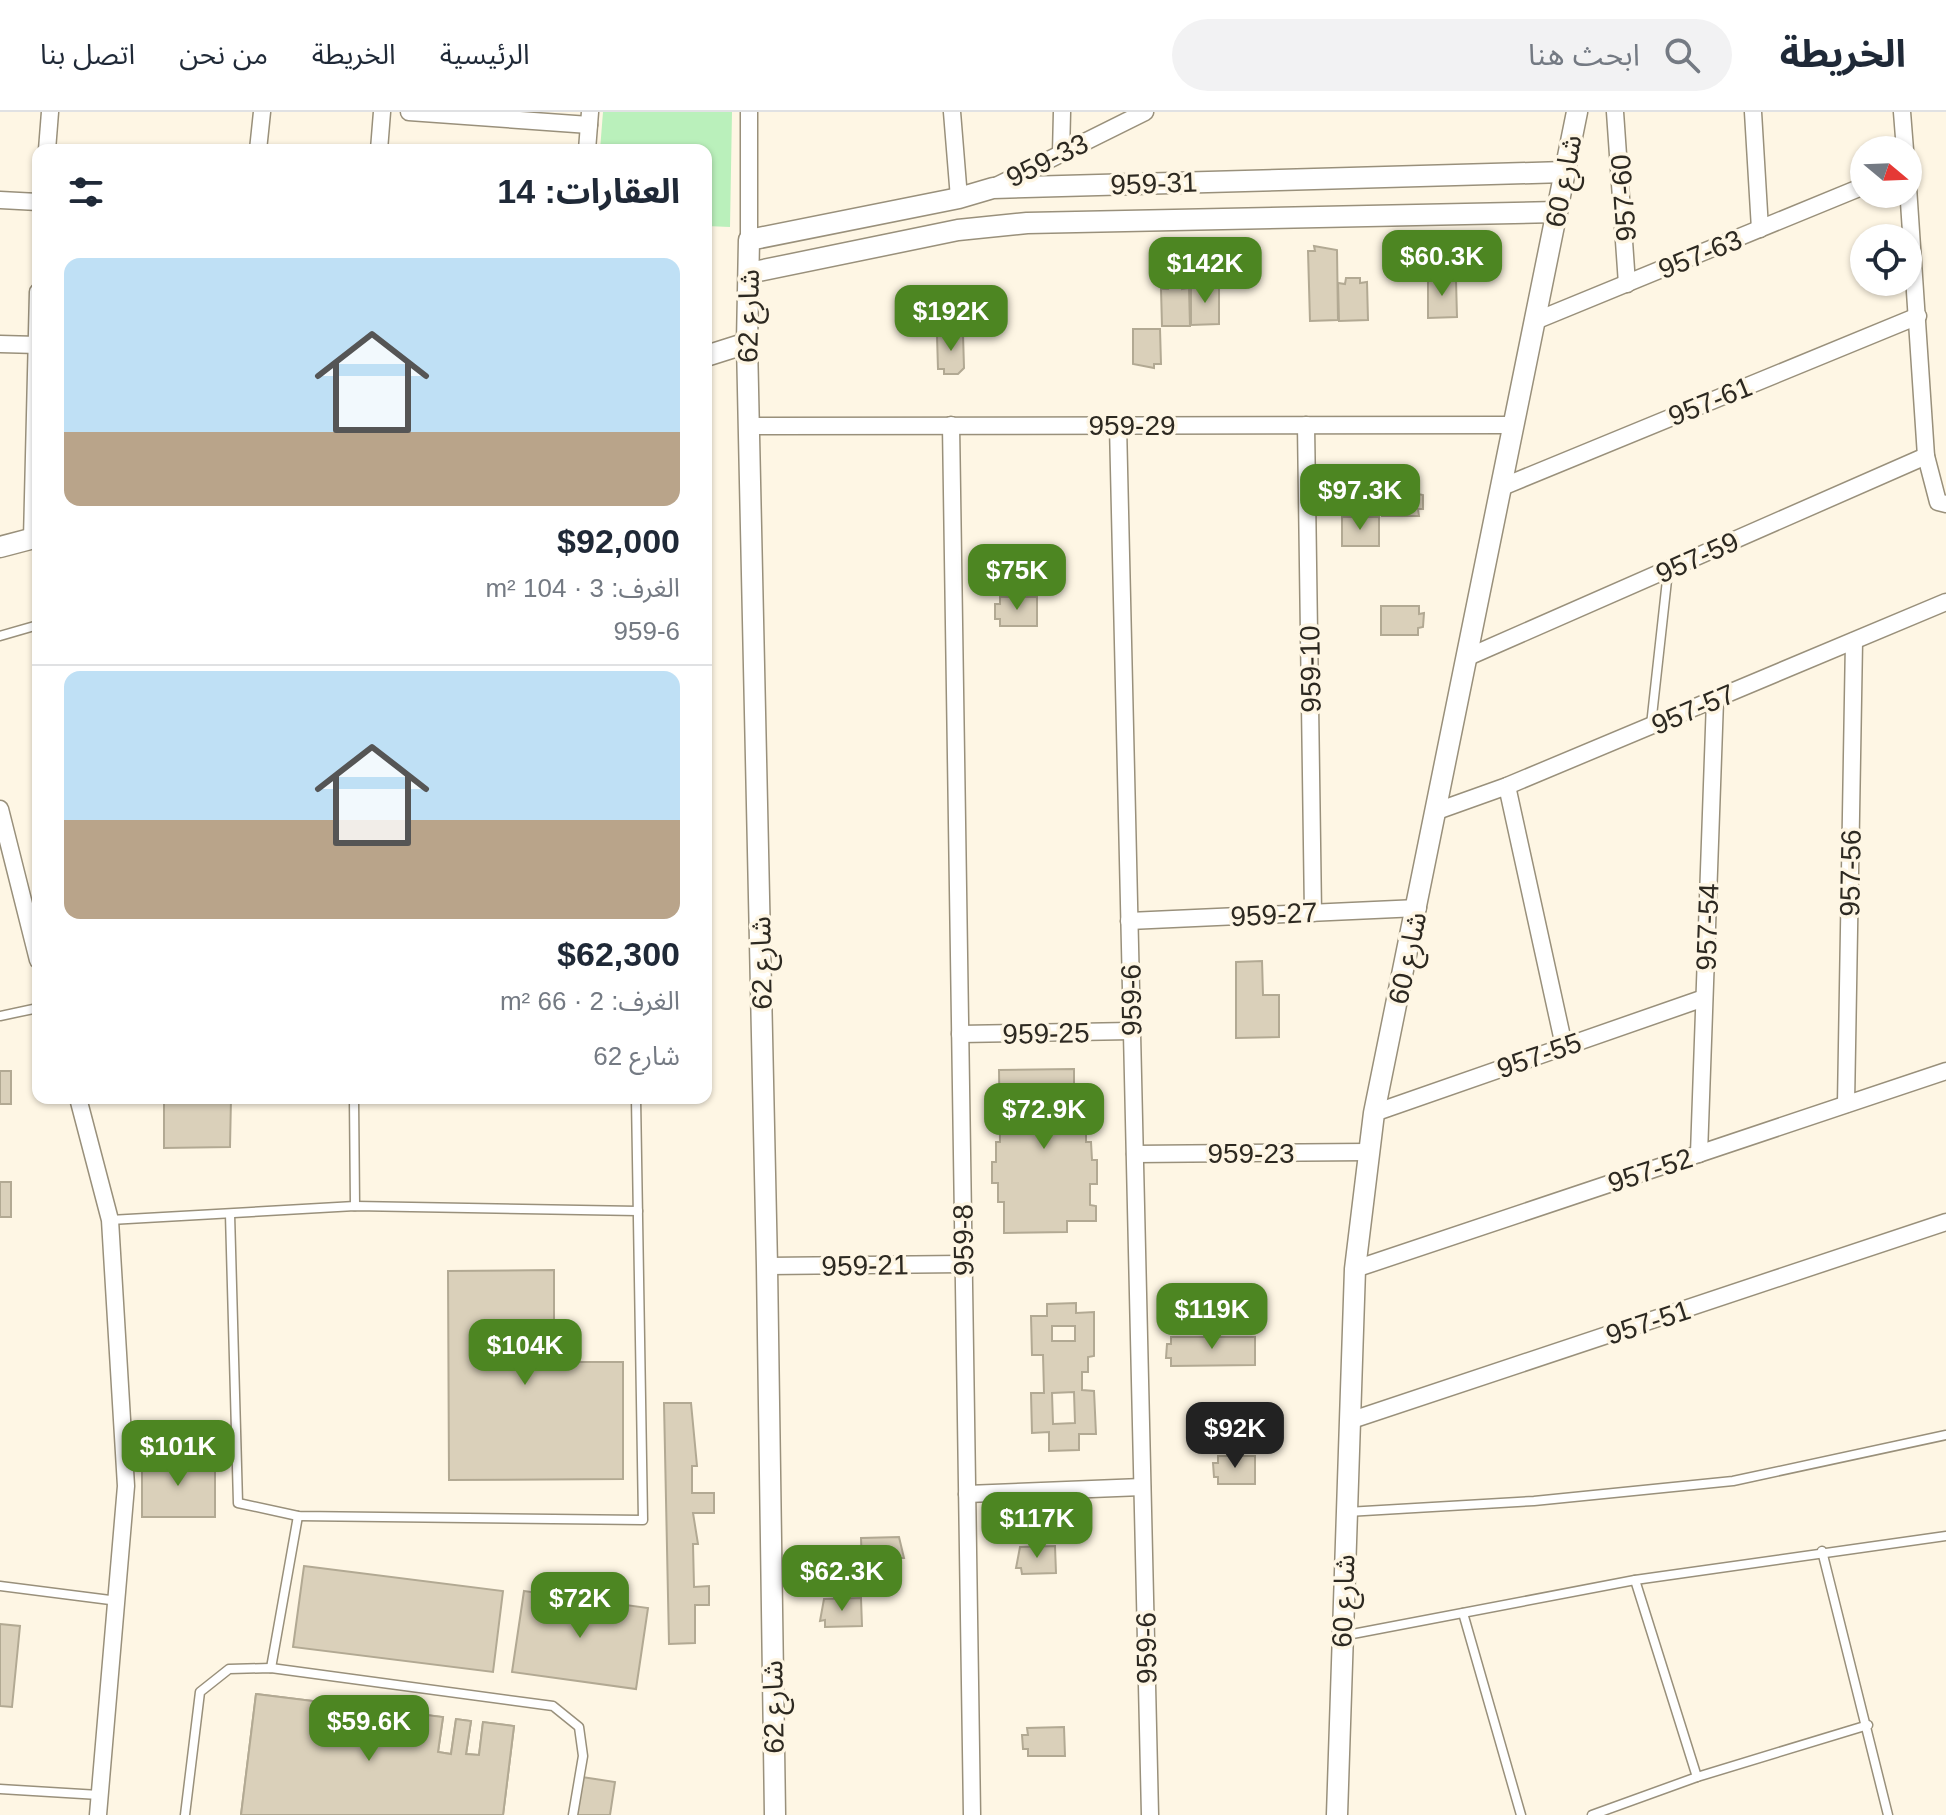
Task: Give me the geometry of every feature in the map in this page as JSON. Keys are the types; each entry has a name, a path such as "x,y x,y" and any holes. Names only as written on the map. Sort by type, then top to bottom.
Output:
{"street":[{"path":"47,144 50,112"},
{"path":"259,144 262,112"},
{"path":"379,144 382,112"},
{"path":"409,112 589,118 587,144"},
{"name":"شارع 62","path":"749,112 747,343 767,1266 775,1815"},
{"path":"952,112 959,198"},
{"path":"1061,154 1062,112"},
{"name":"959-33","path":"993,188 1145,112"},
{"name":"شارع 60","path":"1337,1815 1355,1269 1368,1152 1577,112"},
{"name":"957-60","path":"1615,112 1627,284"},
{"path":"1753,112 1760,229"},
{"path":"1902,112 1904,136"},
{"name":"959-31","path":"749,240 959,198 993,188 1565,172"},
{"name":"957-63","path":"1535,321 1850,192"},
{"path":"0,200 32,202"},
{"path":"1910,208 1926,456 1938,502 1946,504"},
{"name":"959-31","path":"749,273 958,230 1027,223 1557,212"},
{"name":"957-61","path":"1502,487 1918,316"},
{"path":"712,350 747,343"},
{"path":"0,344 32,345"},
{"name":"959-8","path":"951,425 972,1815"},
{"name":"959-6","path":"1118,425 1150,1815"},
{"name":"959-10","path":"1306,425 1313,913"},
{"name":"959-29","path":"749,426 1514,425"},
{"name":"957-59","path":"1468,657 1926,456"},
{"path":"0,547 32,539"},
{"name":"957-57","path":"1437,811 1507,786 1946,602"},
{"name":"957-56","path":"1846,1104 1854,641"},
{"name":"957-54","path":"1699,1154 1715,700"},
{"path":"1507,786 1564,1046"},
{"path":"0,809 32,936"},
{"name":"959-27","path":"1129,921 1418,908"},
{"name":"957-55","path":"1374,1113 1704,998"},
{"name":"959-25","path":"960,1034 1132,1031"},
{"name":"957-52","path":"1355,1269 1946,1071"},
{"path":"80,1104 110,1220 126,1486 119,1601 98,1815"},
{"name":"959-23","path":"1135,1154 1368,1152"},
{"name":"957-51","path":"1349,1421 1946,1222"},
{"name":"959-21","path":"767,1266 963,1264"},
{"path":"967,1494 1142,1487"}],"lane":[{"path":"1651,726 1668,571"},
{"path":"0,636 32,627"},
{"path":"0,1016 32,1009"},
{"path":"354,1104 355,1206"},
{"path":"230,1214 238,1503 298,1516 643,1520 636,1104"},
{"path":"110,1220 355,1206 638,1211"},
{"path":"1346,1512 1534,1501 1733,1481 1946,1435"},
{"path":"271,1668 298,1516"},
{"path":"1341,1636 1635,1580 1822,1551 1946,1536"},
{"path":"1822,1551 1868,1725 1888,1815"},
{"path":"1635,1580 1697,1777"},
{"path":"0,1586 119,1601"},
{"path":"1463,1613 1521,1815"},
{"path":"185,1815 200,1692 229,1669 271,1668 553,1706 579,1727 583,1756 573,1815"},
{"path":"1592,1815 1697,1777 1868,1725"},
{"path":"0,1789 101,1795"}],"green space":[{"path":"603,112 732,112 730,227 712,226 712,144 600,144"}],"building":[{"path":"1314,246 1337,250 1338,320 1310,321 1308,251 1315,251"},
{"path":"1449,275 1449,281 1456,280 1457,317 1428,318 1428,281"},
{"path":"1346,278 1360,278 1360,283 1367,282 1368,320 1339,321 1338,283 1345,284"},
{"path":"1182,283 1182,289 1189,288 1190,326 1162,326 1161,289 1168,289 1167,284"},
{"path":"1197,283 1219,287 1219,324 1191,325 1191,288 1197,288"},
{"path":"1133,329 1160,329 1161,364 1154,364 1154,368 1133,364"},
{"path":"963,334 964,368 958,374 944,374 944,369 938,369 937,335"},
{"path":"1418,487 1418,494 1423,495 1423,509 1418,509 1419,516 1382,516 1382,488"},
{"path":"1342,517 1379,517 1379,546 1342,546"},
{"path":"1000,597 1037,597 1037,626 1000,626 1000,619 995,619 995,604 1000,604"},
{"path":"1381,606 1419,606 1419,614 1424,613 1423,627 1418,628 1418,635 1381,635"},
{"path":"1262,961 1263,995 1279,995 1279,1037 1236,1038 1236,962"},
{"path":"1074,1069 1074,1095 1096,1094 1097,1124 1086,1125 1086,1142 1091,1142 1092,1160 1097,1160 1097,1184 1090,1184 1090,1205 1096,1206 1096,1221 1067,1221 1067,1232 1004,1233 1004,1202 998,1202 998,1183 992,1183 992,1162 996,1162 996,1142 1000,1142 999,1070","holes":["1032,1106 1054,1106 1054,1122 1031,1123"]},
{"path":"0,1071 11,1071 11,1104 0,1104"},
{"path":"164,1104 231,1104 230,1147 164,1148"},
{"path":"0,1182 11,1182 11,1217 0,1217"},
{"path":"554,1270 554,1362 623,1362 623,1479 449,1480 448,1271"},
{"path":"1076,1303 1076,1313 1094,1312 1094,1356 1088,1357 1088,1372 1082,1372 1082,1390 1094,1391 1096,1434 1079,1434 1079,1450 1049,1451 1049,1432 1032,1433 1031,1393 1044,1393 1043,1355 1032,1355 1031,1316 1047,1316 1047,1304","holes":["1052,1326 1075,1326 1075,1341 1052,1341","1074,1392 1075,1423 1053,1424 1052,1393"]},
{"path":"1171,1337 1255,1337 1255,1365 1171,1366 1171,1358 1166,1358"},
{"path":"664,1403 691,1403 697,1466 692,1466 692,1493 714,1493 714,1513 693,1513 698,1544 693,1544 694,1587 709,1586 709,1605 695,1605 695,1643 669,1644"},
{"path":"1218,1456 1255,1456 1255,1484 1218,1484 1213,1463 1218,1463"},
{"path":"142,1460 215,1460 215,1517 142,1517"},
{"path":"899,1537 904,1558 899,1558 899,1565 862,1566 861,1538"},
{"path":"1055,1546 1056,1573 1022,1574 1021,1568 1016,1568 1020,1547"},
{"path":"304,1566 503,1591 493,1672 293,1647"},
{"path":"524,1591 648,1608 636,1689 512,1672"},
{"path":"861,1598 862,1626 825,1627 825,1620 820,1621 824,1599"},
{"path":"0,1624 20,1626 12,1707 0,1706"},
{"path":"256,1694 443,1717 438,1752 451,1754 456,1719 471,1721 466,1754 479,1755 483,1722 514,1726 503,1815 241,1815"},
{"path":"256,1694 443,1717 438,1752 451,1754 456,1719 471,1721 466,1754 479,1755 483,1722 514,1726 503,1815 241,1815"},
{"path":"1064,1727 1065,1756 1028,1756 1028,1749 1023,1749 1022,1735 1028,1735 1027,1728"},
{"path":"582,1777 615,1782 610,1815 577,1815"}]}
